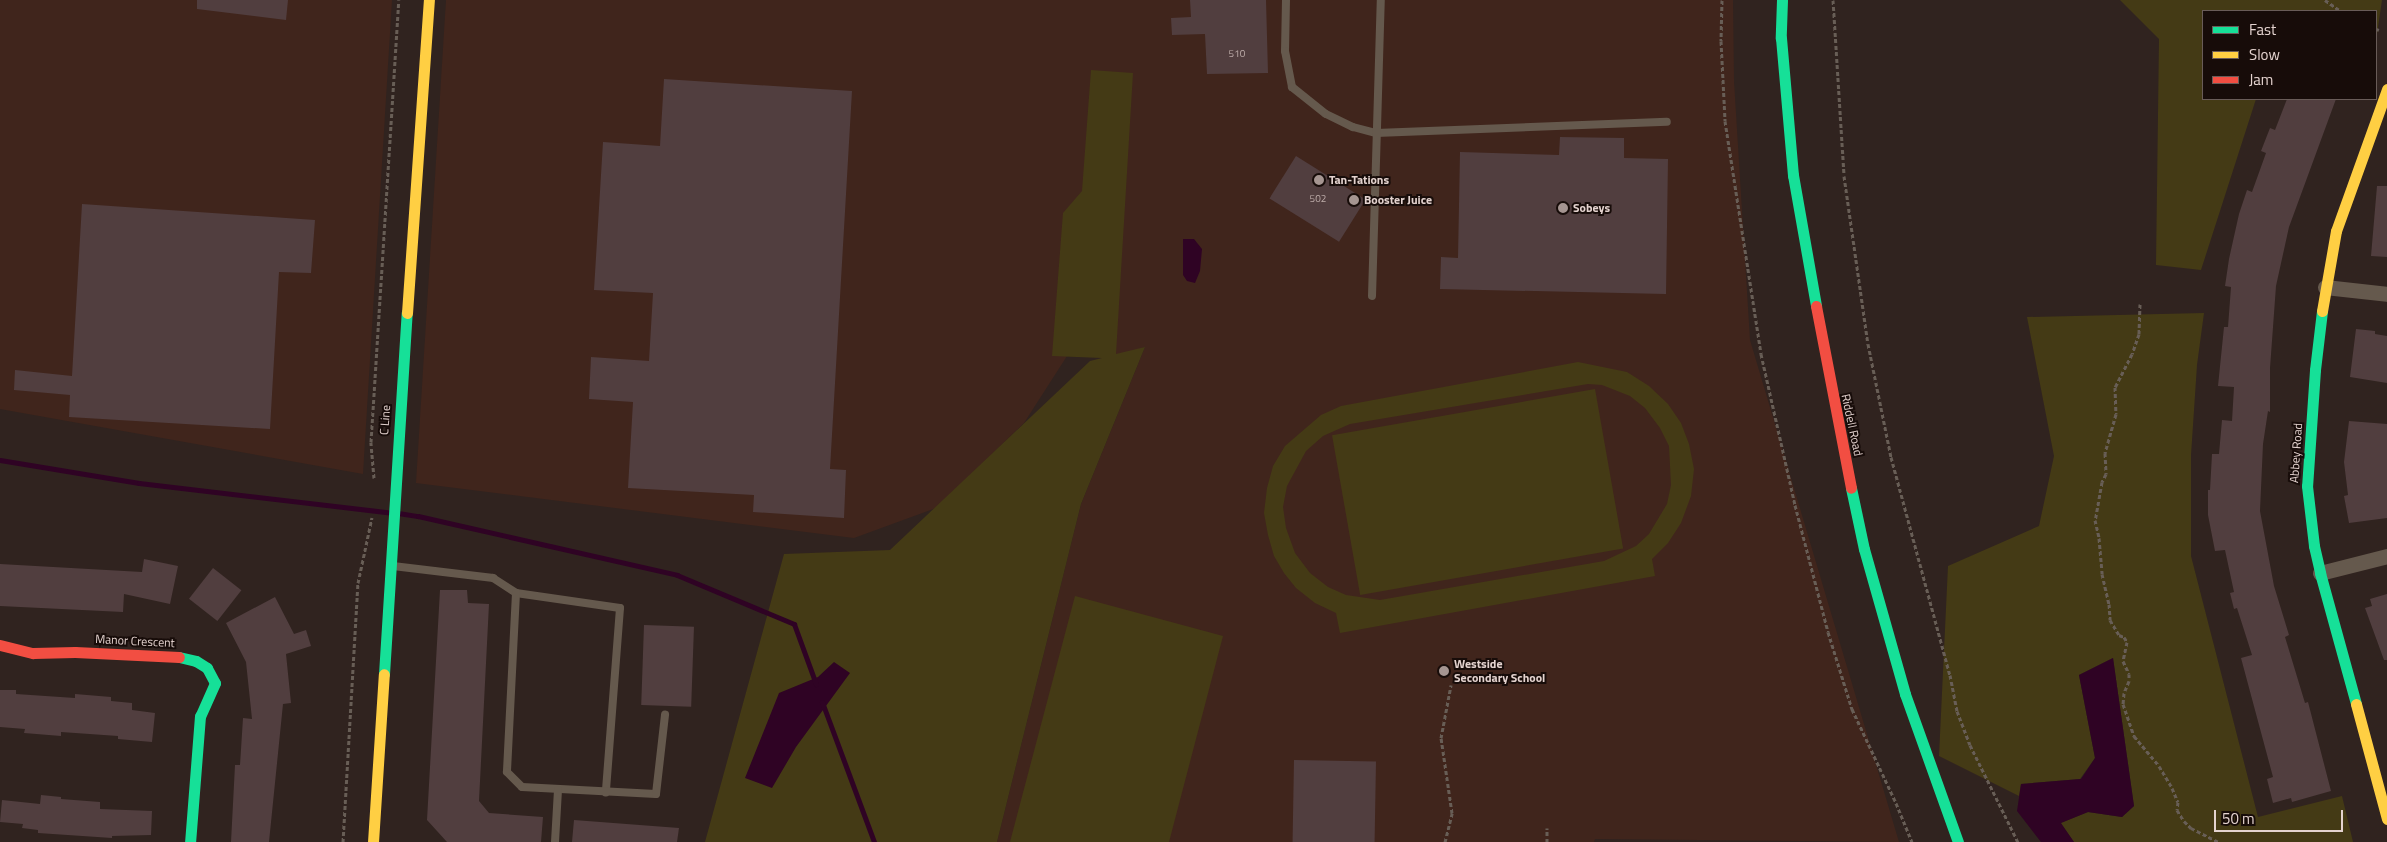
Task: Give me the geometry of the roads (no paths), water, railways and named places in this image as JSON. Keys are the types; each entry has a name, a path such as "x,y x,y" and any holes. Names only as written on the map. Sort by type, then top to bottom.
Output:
{"street":[{"name":"C Line","path":"373,842 392,565 394,501 429,0"},
{"name":"Riddell Road","path":"1782,0 1781,38 1793,175 1829,382 1862,540 1906,694 1931,770 1958,842"},
{"name":"Abbey Road","path":"2387,89 2336,231 2325,287 2315,370 2306,486 2314,546 2320,573 2387,820"},
{"path":"2325,287 2387,294"},
{"path":"2320,573 2387,556"},
{"name":"Manor Crescent","path":"0,645 33,653 75,652 177,656 196,661 207,668 215,683 200,716 190,842"}],"lane":[{"path":"1286,0 1286,51 1292,87 1326,114 1353,127 1376,133 1667,122"},
{"path":"1372,296 1381,0"},
{"path":"392,565 493,578 516,593 620,608 606,792"},
{"path":"516,593 508,772 522,787 656,794 665,715"},
{"path":"555,842 558,790"}],"waterway":[{"path":"0,460 139,483 387,512"},
{"path":"398,513 677,575 794,624 816,684"},
{"path":"822,702 874,842"}],"place":[{"name":"Tan-Tations","path":"1319,180"},
{"name":"Booster Juice","path":"1354,200"},
{"name":"Sobeys","path":"1563,208"},
{"name":"Westside Secondary School","path":"1444,671"}]}
